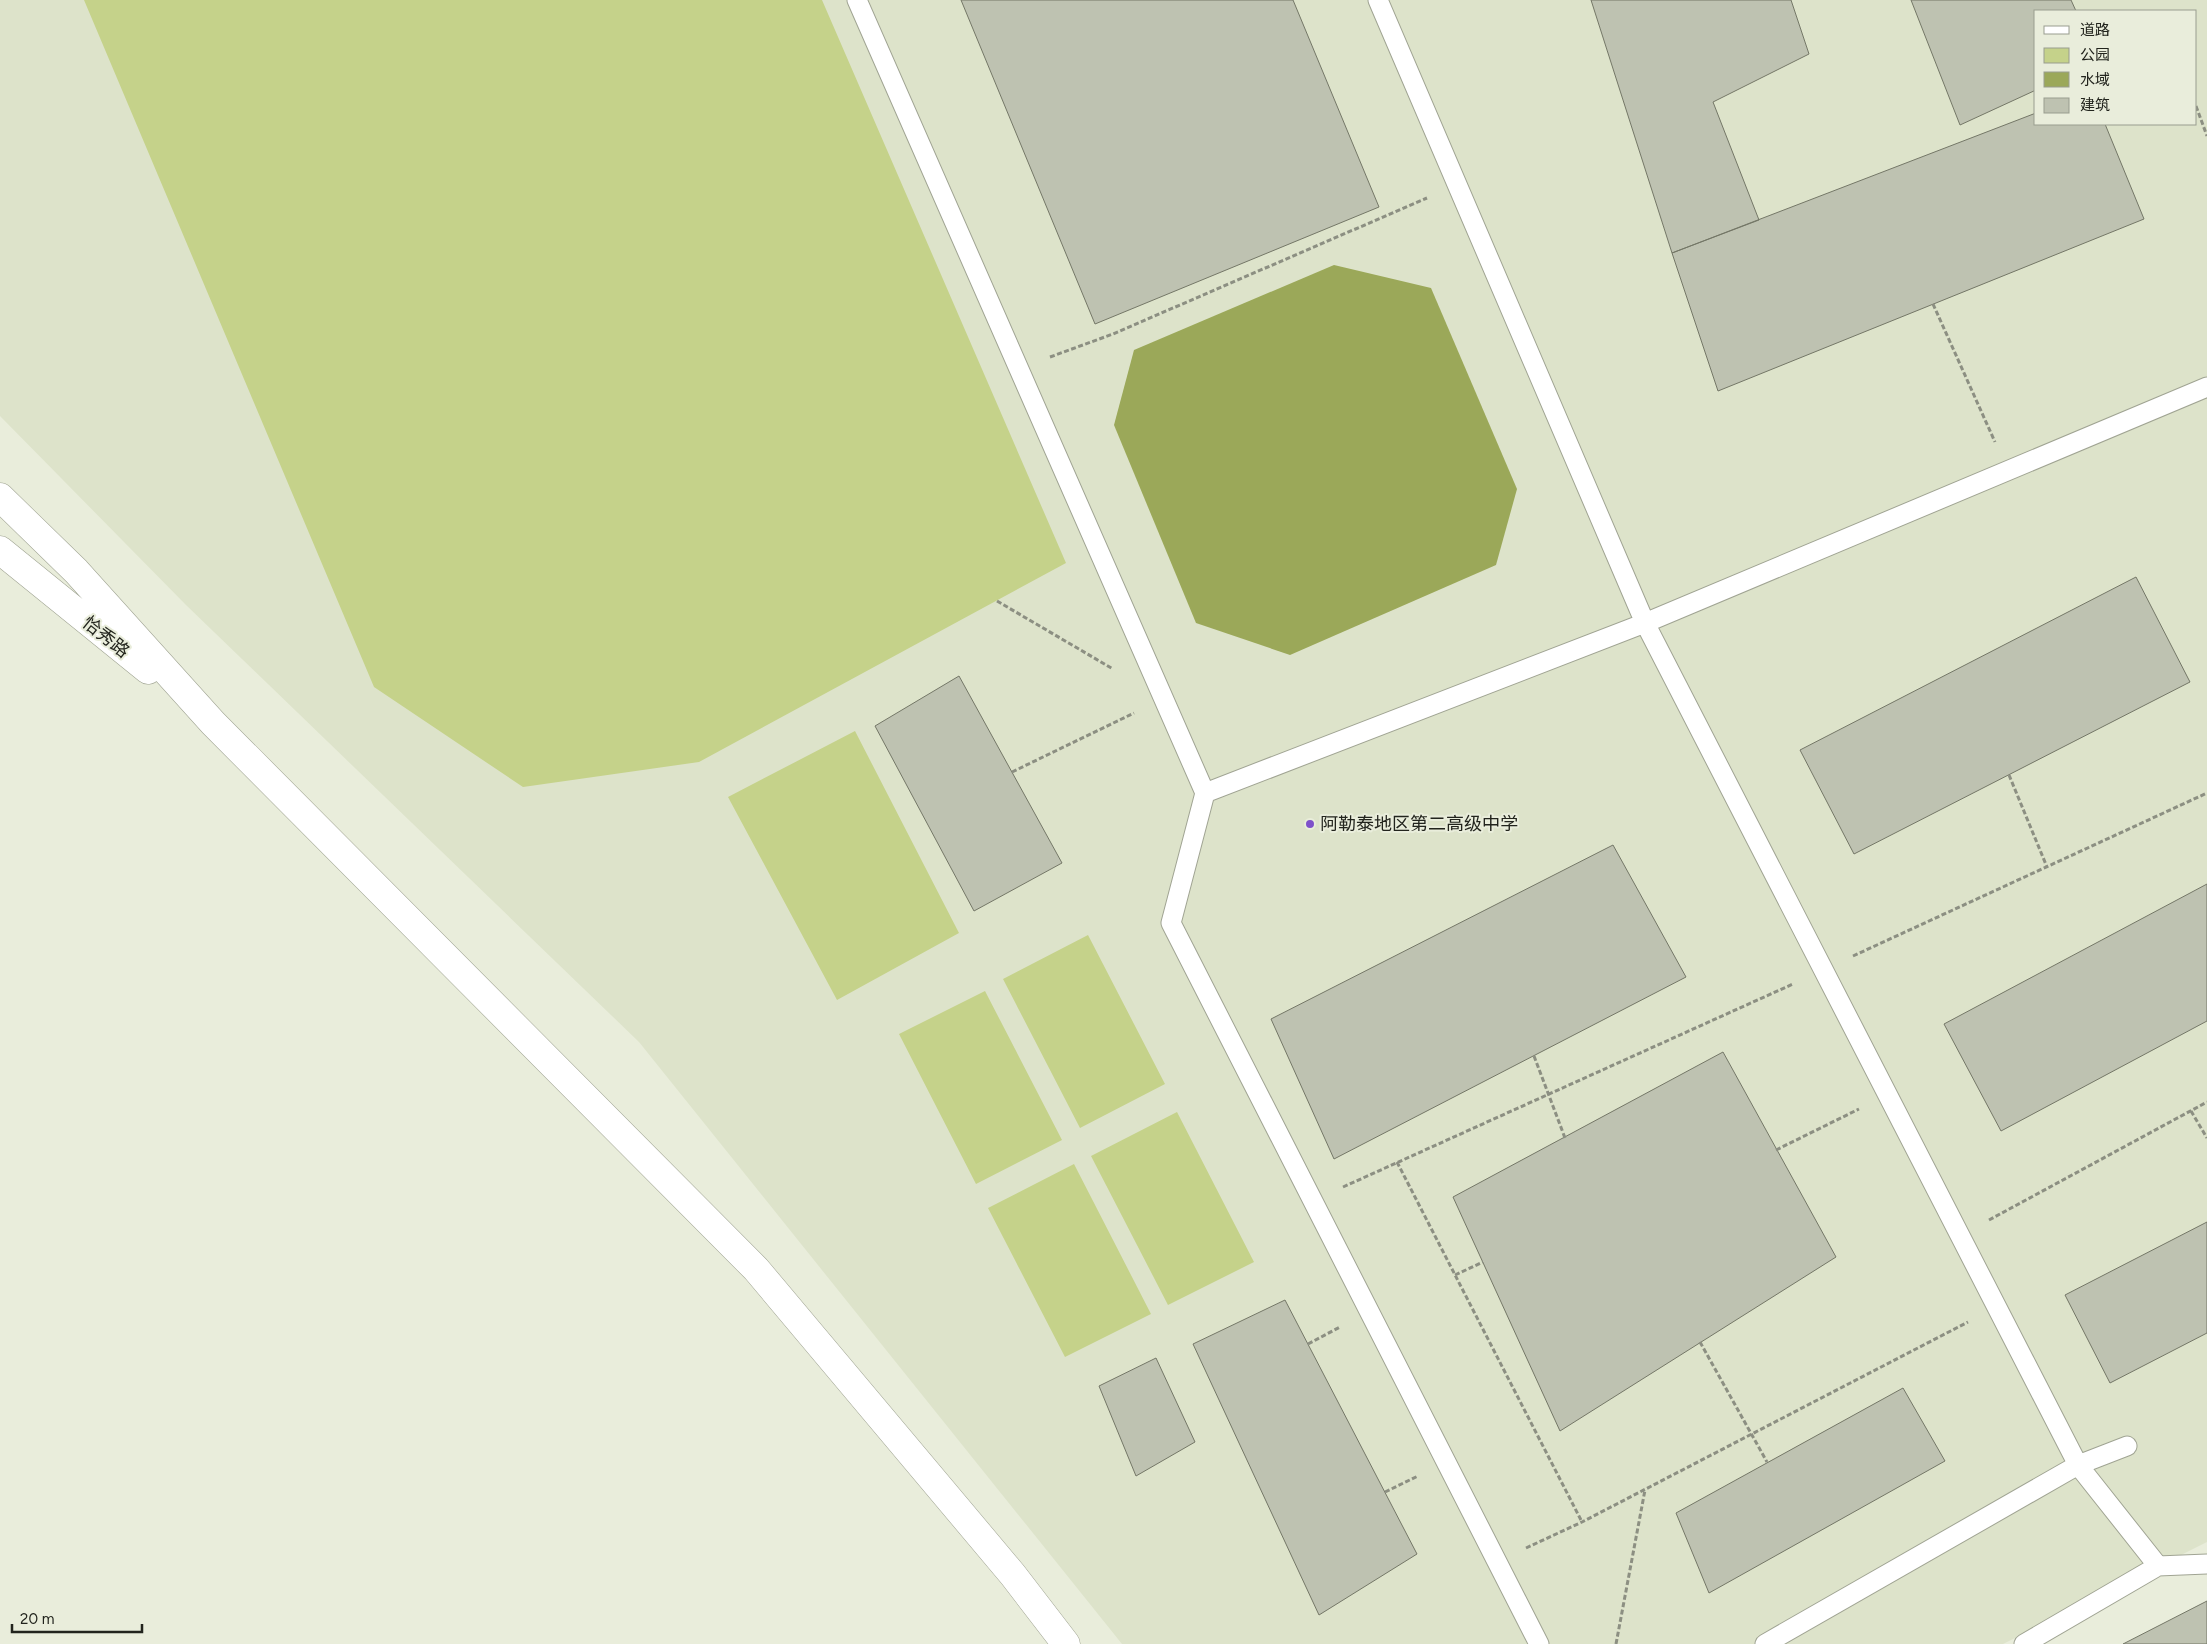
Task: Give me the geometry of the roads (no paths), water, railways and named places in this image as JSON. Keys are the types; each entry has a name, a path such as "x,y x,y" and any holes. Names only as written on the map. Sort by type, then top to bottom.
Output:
{"street":[{"path":"0,497 76,570 213,724 756,1269 1013,1575 1066,1644"},
{"name":"恰秀路","path":"0,550 213,724"}],"lane":[{"path":"858,0 1206,793 1172,923 1539,1644"},
{"path":"1378,0 1644,623 2078,1465 2158,1566"},
{"path":"1206,793 1644,623 2207,386"},
{"path":"1765,1644 2078,1465 2127,1446"},
{"path":"2024,1644 2158,1566 2207,1564"}],"water":[{"path":"1334,265 1431,288 1517,489 1496,565 1290,655 1196,623 1114,425 1134,350"}],"place":[{"name":"阿勒泰地区第二高级中学","path":"1310,824"}]}
